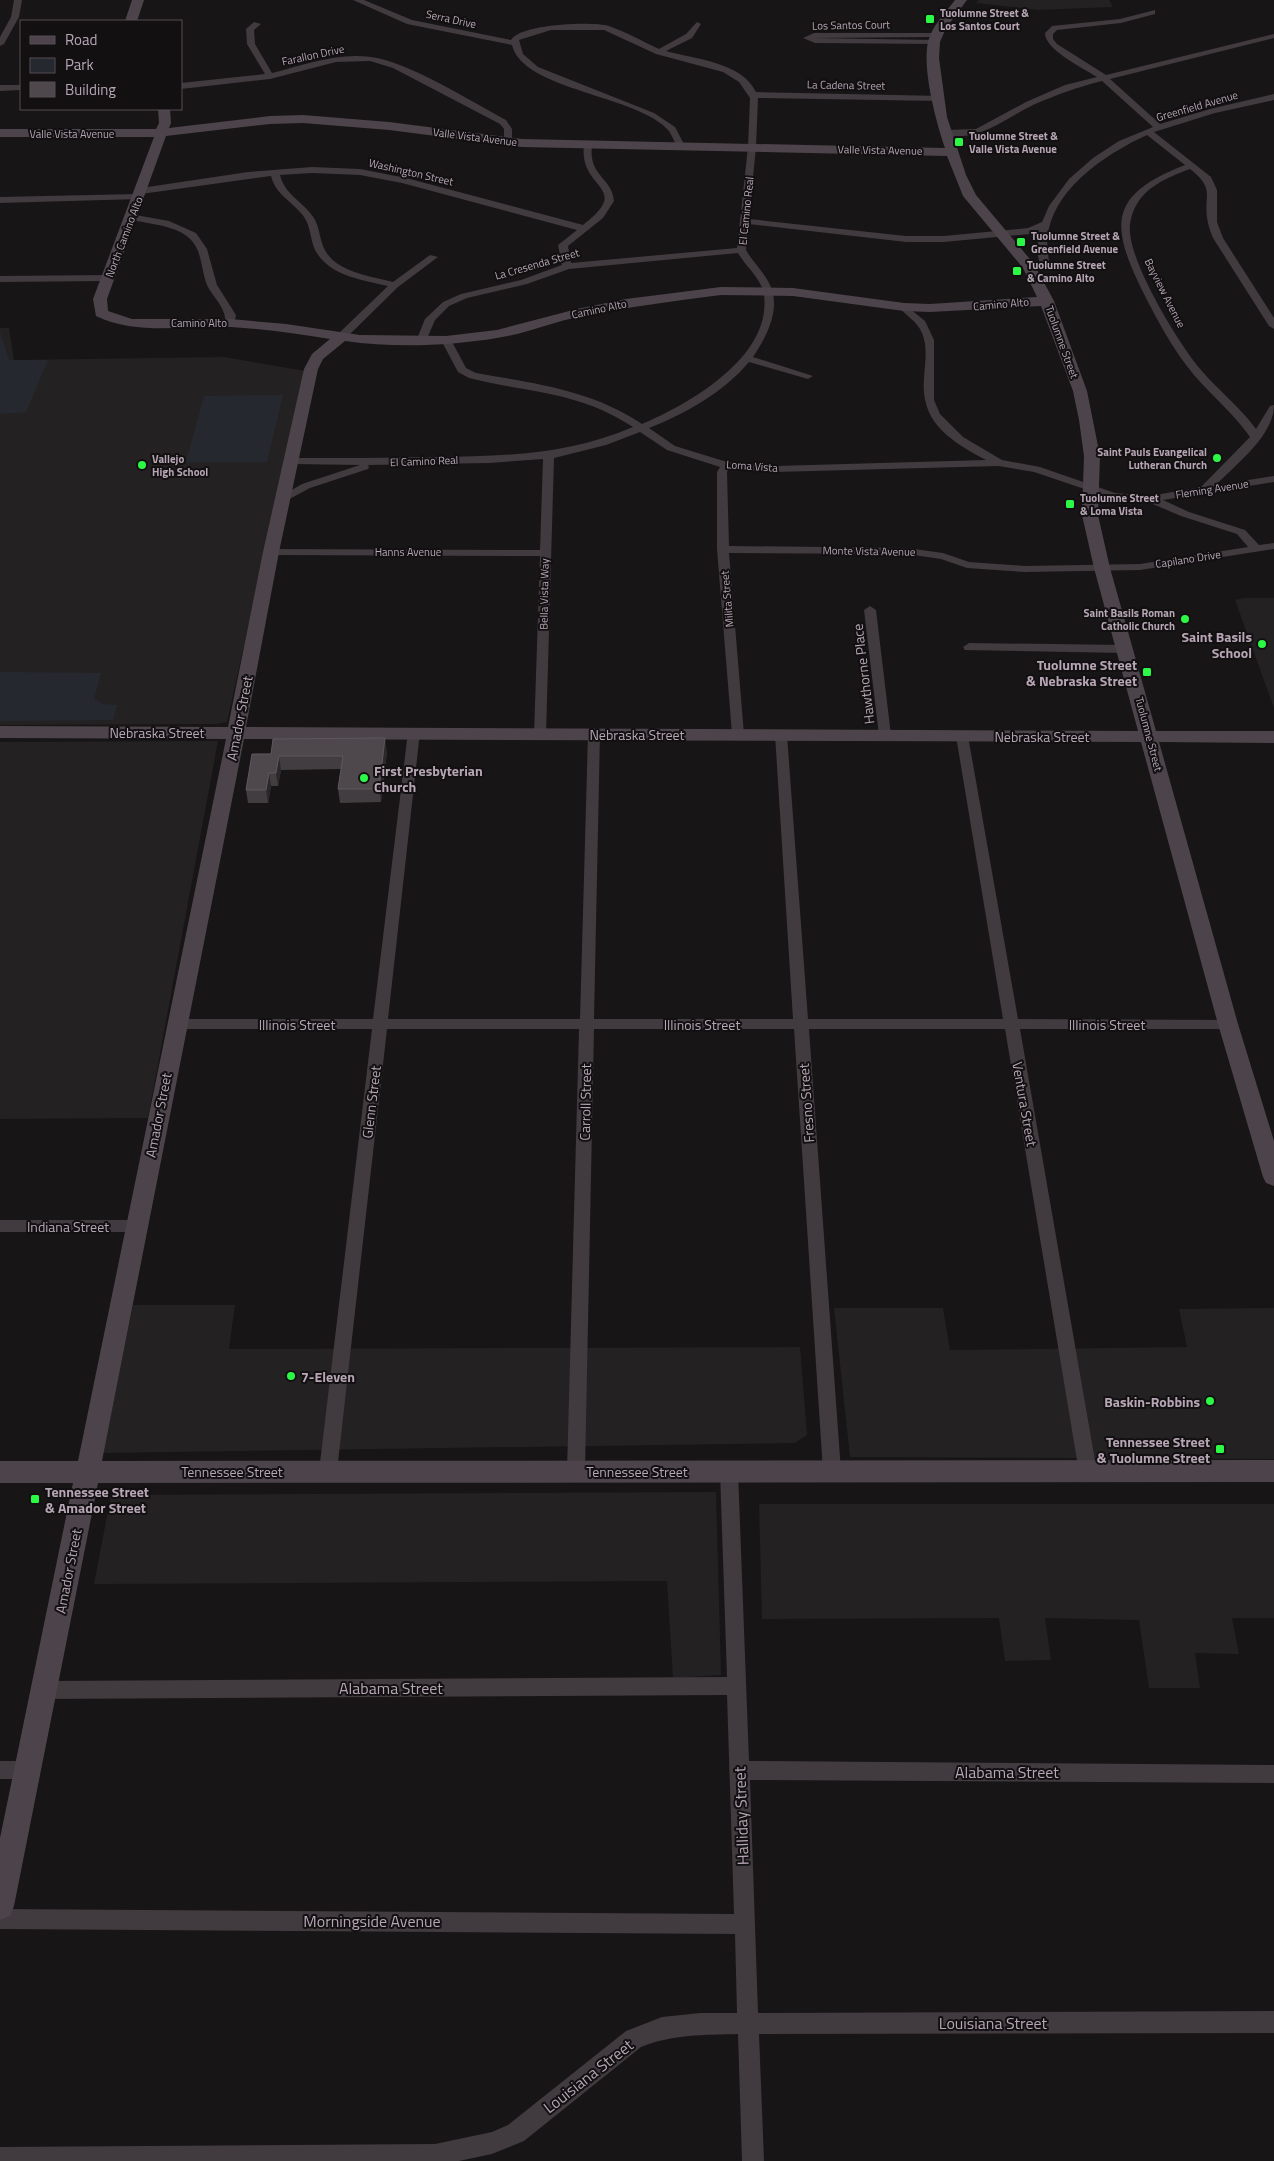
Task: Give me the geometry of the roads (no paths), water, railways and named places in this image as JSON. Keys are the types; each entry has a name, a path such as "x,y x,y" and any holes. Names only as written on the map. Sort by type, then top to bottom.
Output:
{"street":[{"path":"0,44 16,17 18,0"},
{"path":"131,20 138,0"},
{"name":"Serra Drive","path":"357,0 410,22 514,43"},
{"path":"935,39 961,0"},
{"path":"1152,12 1120,21 1055,28 1049,33 1049,39 1054,46 1103,77 1159,128"},
{"path":"257,24 250,29 252,44 270,76"},
{"path":"659,52 689,36 697,24"},
{"path":"681,146 677,134 653,117 622,101 571,85 537,70 519,53 514,43 519,36 539,30 565,26 606,28 659,52 726,70 742,80 753,95"},
{"name":"Los Santos Court","path":"814,35 935,39 815,41 807,38 814,35"},
{"path":"946,133 978,132 1029,104 1068,87 1274,36"},
{"name":"Tuolumne Street","path":"935,39 933,58 946,133 970,196 1029,267 1047,301 1076,379 1087,420 1092,456 1090,515 1102,568 1228,1024 1274,1177"},
{"name":"Farallon Drive","path":"182,86 270,76 336,60 358,58 381,61 396,66 503,122 508,129 508,142"},
{"path":"0,88 20,88"},
{"name":"La Cadena Street","path":"753,95 939,98"},
{"name":"El Camino Real","path":"291,461 384,462 549,455 594,444 640,428 687,406 717,388 746,358 764,327 769,298 768,290 741,250 752,147 753,95"},
{"name":"Greenfield Avenue","path":"1046,268 1041,255 1043,224 1062,193 1072,181 1101,156 1149,132 1200,114 1274,97"},
{"name":"North Camino Alto","path":"154,324 122,322 101,312 100,299 162,133 165,123 164,110"},
{"name":"Valle Vista Avenue","path":"0,133 162,133 270,120 303,119 389,126 508,142 952,152"},
{"path":"1149,132 1206,177 1212,190 1212,222 1218,238 1274,326"},
{"path":"567,266 563,254 563,244 600,216 608,208 610,200 607,191 589,167 587,157 588,145"},
{"name":"Bayview Avenue","path":"1192,165 1166,176 1140,194 1132,204 1125,232 1127,241 1136,266 1180,348 1204,380 1245,420 1256,437"},
{"name":"Washington Street","path":"0,200 139,194 275,173 338,171 387,176 582,228"},
{"path":"275,173 280,190 308,216 319,248 329,263 345,271 394,285"},
{"path":"130,217 166,223 193,235 202,249 212,286 230,313 230,323"},
{"path":"744,221 906,239 944,239 1030,231 1043,224"},
{"name":"La Cresenda Street","path":"421,341 430,319 446,304 464,296 524,282 567,266 741,250"},
{"path":"342,336 394,285 433,257"},
{"path":"0,278 108,278"},
{"name":"Camino Alto","path":"154,324 230,323 342,336 421,341 498,334 577,313 652,298 721,290 768,290 826,295 904,307 969,307 1047,301"},
{"path":"904,307 923,324 932,344 928,394 933,411 950,432 999,463"},
{"name":"Amador Street","path":"0,1906 29,1770 176,1024 282,500 314,363 317,356 342,336"},
{"name":"Loma Vista","path":"446,340 462,370 473,376 564,392 610,409 671,448 726,466 775,469 999,463 1036,469 1091,488"},
{"path":"746,358 808,376"},
{"path":"1204,491 1256,437 1274,408"},
{"name":"Bella Vista Way","path":"540,734 544,552 549,455"},
{"path":"282,500 306,486 321,480 384,462"},
{"name":"Milita Street","path":"726,466 722,472 723,549 738,734"},
{"name":"Fleming Avenue","path":"1091,488 1114,496 1150,499 1274,479"},
{"path":"1150,499 1185,514 1241,532 1256,548"},
{"name":"Capilano Drive","path":"1102,568 1140,567 1274,546"},
{"name":"Monte Vista Avenue","path":"723,549 907,550 936,554 976,566 1102,568"},
{"name":"Hanns Avenue","path":"271,552 544,552"},
{"name":"Hawthorne Place","path":"870,610 885,735"},
{"path":"969,647 1124,648"},
{"name":"Nebraska Street","path":"0,732 236,731 1274,737"},
{"name":"Glenn Street","path":"328,1471 414,732"},
{"name":"Carroll Street","path":"576,1471 594,734"},
{"name":"Fresno Street","path":"781,735 832,1471"},
{"name":"Ventura Street","path":"962,736 1088,1472"},
{"name":"Illinois Street","path":"176,1024 1228,1024"},
{"name":"Indiana Street","path":"0,1226 136,1226"},
{"name":"Halliday Street","path":"729,1471 753,2161"},
{"name":"Tennessee Street","path":"0,1472 1274,1471"},
{"name":"Alabama Street","path":"45,1690 736,1686"},
{"path":"0,1770 29,1770"},
{"name":"Alabama Street","path":"740,1770 1274,1774"},
{"name":"Morningside Avenue","path":"0,1918 744,1924"},
{"name":"Louisiana Street","path":"0,2158 435,2155 492,2143 516,2133 634,2039 662,2028 700,2024 1274,2022"}],"place":[{"name":"Tuolumne Street & Los Santos Court","path":"930,19"},
{"name":"Tuolumne Street & Valle Vista Avenue","path":"959,142"},
{"name":"Tuolumne Street & Greenfield Avenue","path":"1021,242"},
{"name":"Tuolumne Street & Camino Alto","path":"1017,271"},
{"name":"Saint Pauls Evangelical Lutheran Church","path":"1217,458"},
{"name":"Vallejo High School","path":"142,465"},
{"name":"Tuolumne Street & Loma Vista","path":"1070,504"},
{"name":"Saint Basils Roman Catholic Church","path":"1185,619"},
{"name":"Saint Basils School","path":"1262,644"},
{"name":"Tuolumne Street & Nebraska Street","path":"1147,672"},
{"name":"First Presbyterian Church","path":"364,778"},
{"name":"7-Eleven","path":"291,1376"},
{"name":"Baskin-Robbins","path":"1210,1401"},
{"name":"Tennessee Street & Tuolumne Street","path":"1220,1449"},
{"name":"Tennessee Street & Amador Street","path":"35,1499"}]}
